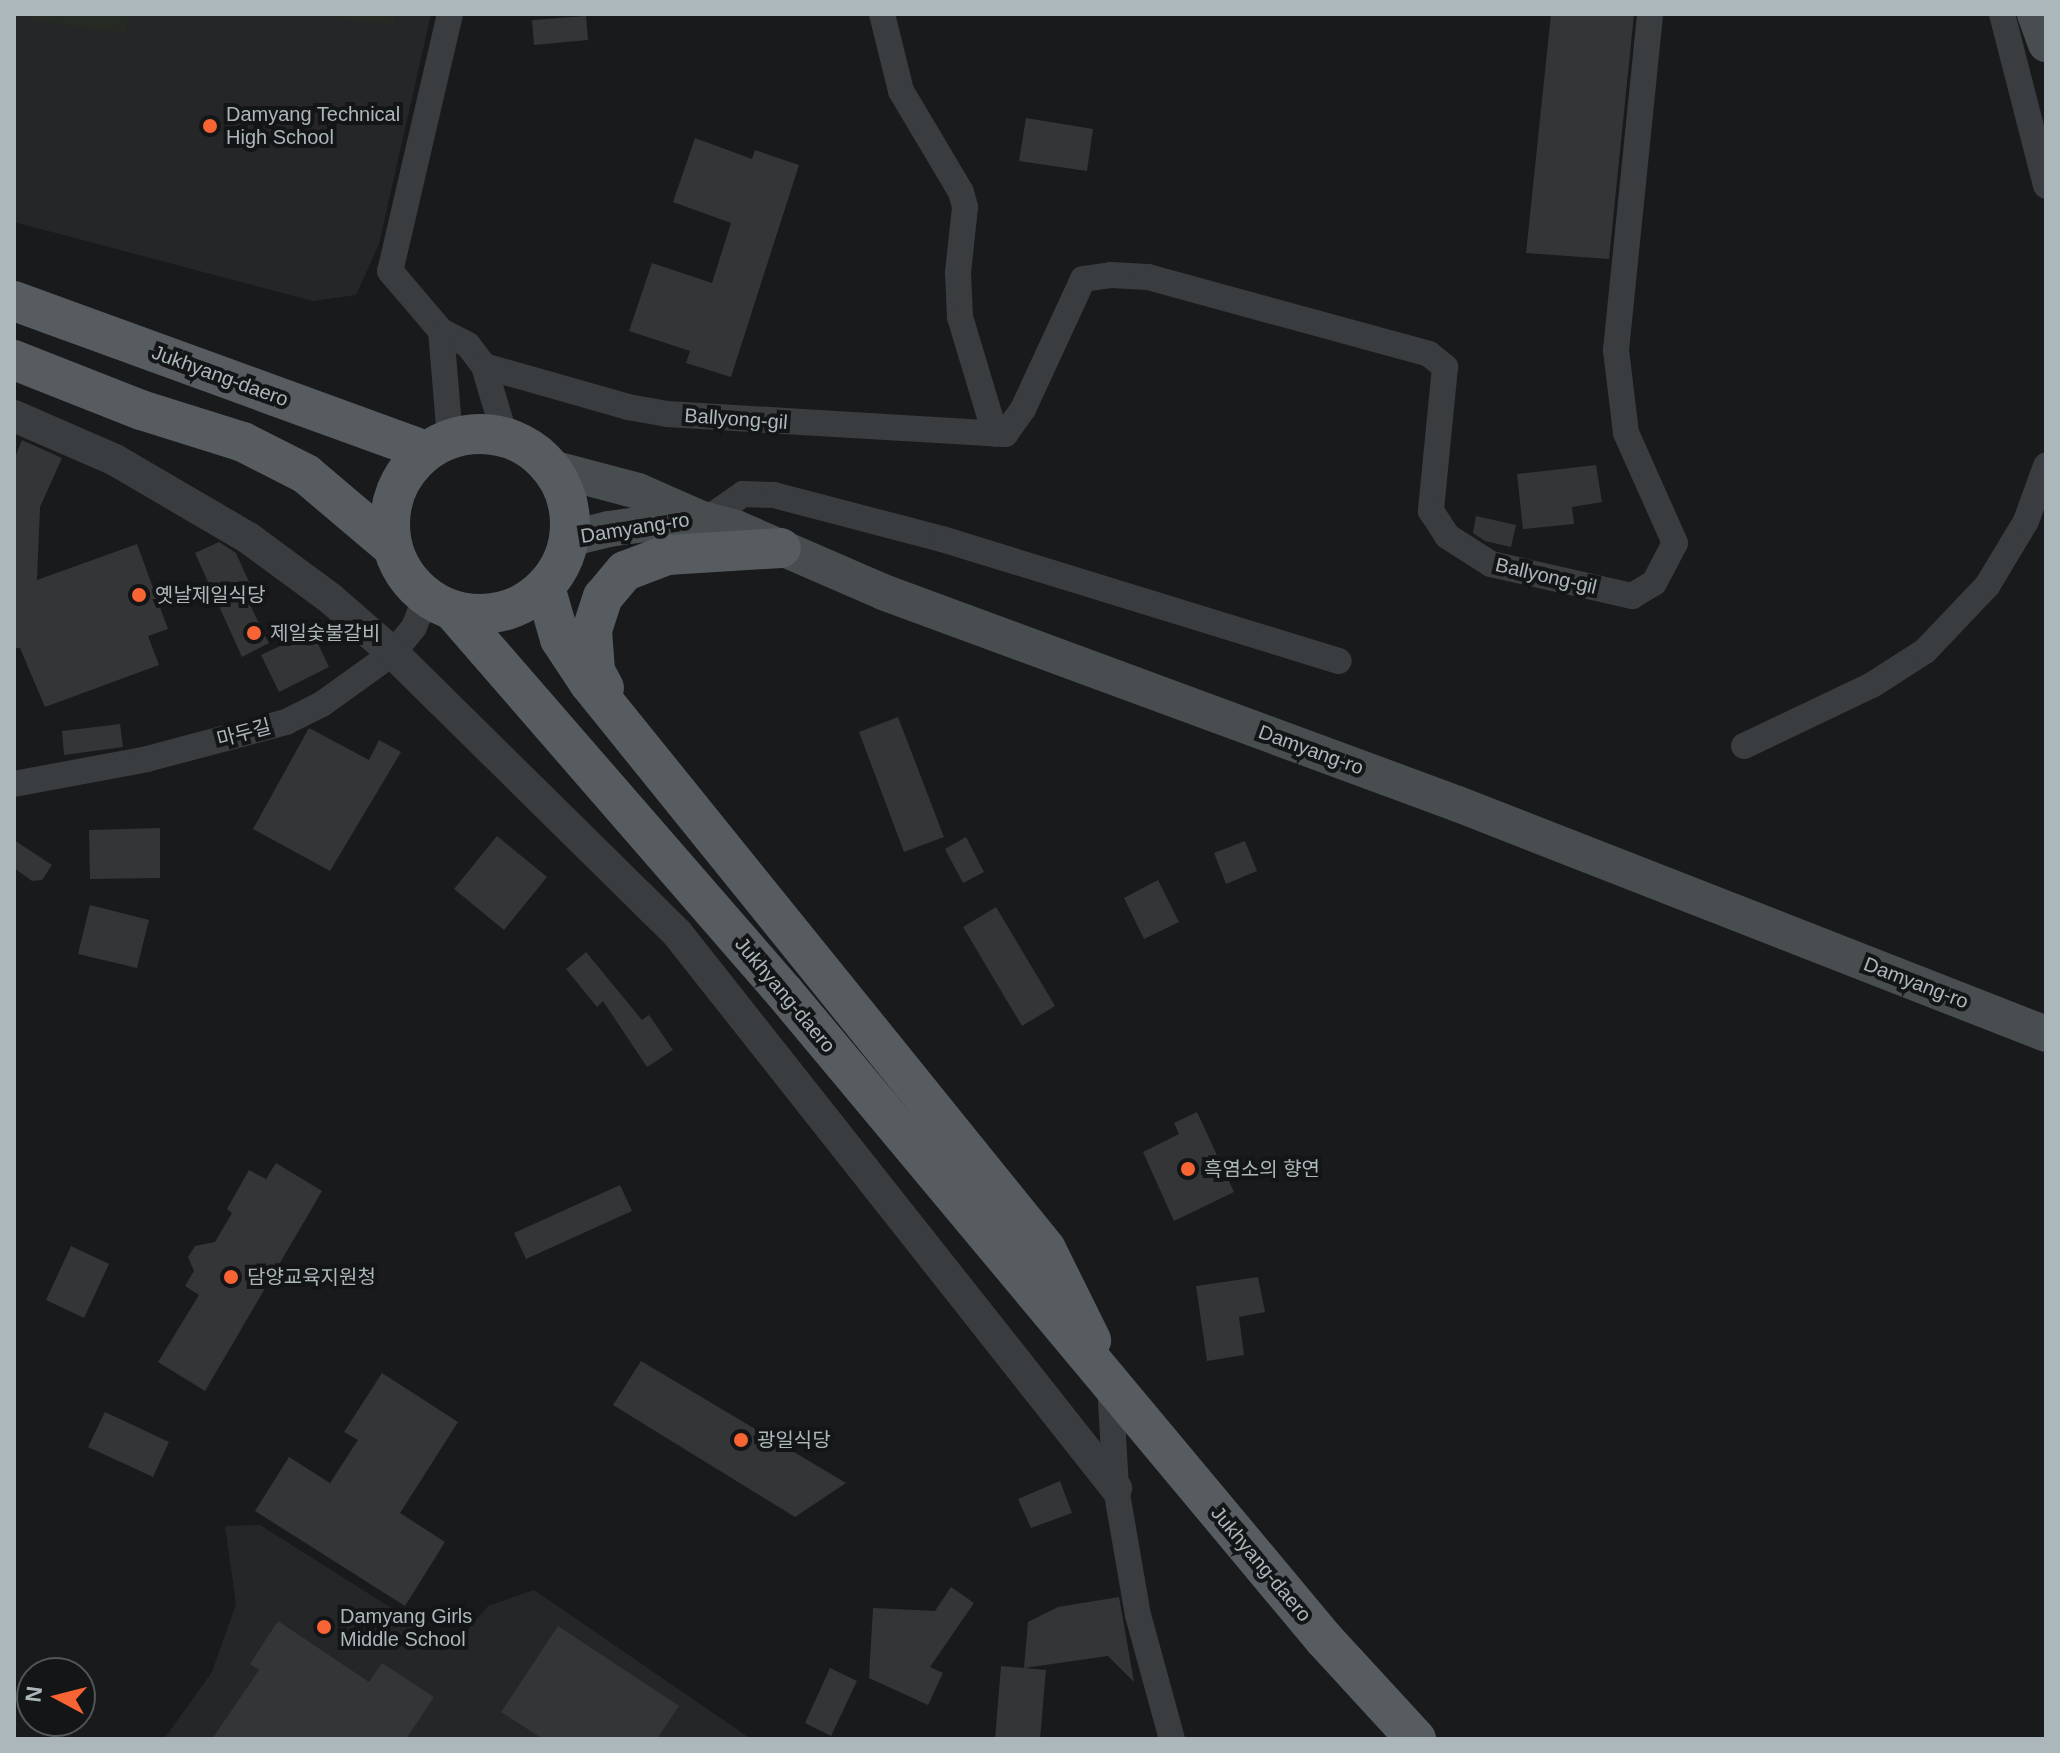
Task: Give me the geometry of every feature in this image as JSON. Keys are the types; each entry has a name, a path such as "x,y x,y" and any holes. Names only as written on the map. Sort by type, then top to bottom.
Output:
{"main road":[{"path":"2035,14 2046,44"},
{"name":"Jukhyang-daero","path":"14,301 438,445"},
{"path":"14,360 141,410 243,442 306,474 392,547"},
{"path":"478,433 505,437 530,449 551,468 563,490 570,514 568,539 560,565 545,587 518,606 486,615 439,604 404,575 392,547 389,520 394,494 407,470 438,445 478,433"},
{"path":"551,468 638,491 701,518"},
{"name":"Damyang-ro","path":"568,539 609,529 701,518 883,592 1458,804 2046,1034"},
{"path":"630,737 595,671 591,648 596,613 614,580 641,562 667,555 781,548"},
{"name":"Jukhyang-daero","path":"545,587 560,639 630,737 762,895 1046,1249 1077,1308 1110,1384"},
{"name":"Jukhyang-daero","path":"439,604 774,981 1324,1639 1416,1739"}],"street":[{"path":"450,14 390,271 441,331 468,345 484,366 505,437"},
{"path":"882,14 901,91 951,174 965,207 958,273 960,317 995,434"},
{"name":"Ballyong-gil","path":"484,366 628,407 667,414 1005,434 1023,409 1083,279 1111,275 1148,277 1429,354 1445,367 1431,511 1447,536 1491,564 1632,596 1654,583 1675,543 1626,433 1616,350 1650,14"},
{"path":"2002,14 2046,185"},
{"path":"438,445 441,331"},
{"path":"14,416 115,460 247,537 331,599 393,653 677,933 1116,1488"},
{"path":"1744,746 1872,685 1925,651 1987,586 2026,521 2046,466"},
{"path":"701,518 743,494 774,495 942,539 1339,661"},
{"name":"마두길","path":"14,784 147,759 286,722 322,704 393,653 414,627 439,604"},
{"path":"1110,1384 1116,1488 1138,1615 1172,1739"}],"shaded area":[{"name":"Damyang Technical High School","path":"14,14 431,14 379,244 356,295 313,301 14,222"},
{"path":"34,14 128,14 126,33 33,20"},
{"path":"314,14 395,14 394,25"},
{"name":"Damyang Girls Middle School","path":"260,1525 453,1647 488,1606 534,1590 751,1739 164,1739 212,1672 236,1604 225,1526"}],"building":[{"path":"1551,14 1634,14 1609,259 1526,253"},
{"path":"586,16 588,40 534,45 532,20"},
{"path":"1026,118 1093,129 1087,171 1019,161"},
{"path":"695,138 752,159 755,150 799,165 731,377 686,363 690,351 629,331 652,263 712,283 731,223 673,202"},
{"path":"22,440 62,458 40,507 37,580 137,544 168,629 148,636 159,665 45,707 20,648 14,648 14,460"},
{"path":"1596,465 1602,502 1572,507 1574,524 1523,529 1517,474"},
{"path":"1476,516 1516,525 1511,547 1485,541 1473,533"},
{"path":"219,542 236,553 253,591 245,595 269,643 242,657 195,553"},
{"path":"312,631 329,667 279,692 261,655"},
{"path":"898,717 944,837 904,852 859,732"},
{"path":"120,724 123,747 64,755 62,731"},
{"path":"309,728 369,760 379,740 401,752 330,871 253,829"},
{"path":"160,828 160,878 90,879 89,830"},
{"path":"497,836 547,877 504,930 454,889"},
{"path":"966,837 984,872 963,883 945,849"},
{"path":"14,840 52,865 42,880 32,881 14,868"},
{"path":"1245,841 1257,871 1226,884 1214,853"},
{"path":"1158,880 1179,922 1144,939 1124,898"},
{"path":"90,905 149,920 137,968 78,954"},
{"path":"996,907 1055,1006 1022,1026 963,927"},
{"path":"586,952 642,1020 649,1015 673,1050 647,1067 603,1001 597,1007 566,969"},
{"path":"1197,1112 1234,1192 1174,1221 1143,1152 1179,1134 1174,1123"},
{"name":"담양교육지원청","path":"276,1163 322,1191 205,1391 158,1362 199,1295 185,1286 194,1271 188,1257 195,1246 215,1242 232,1213 227,1209 249,1170 266,1179"},
{"path":"620,1185 632,1211 526,1259 514,1233"},
{"path":"71,1246 109,1264 84,1318 46,1300"},
{"path":"1258,1277 1265,1312 1239,1317 1244,1355 1207,1361 1196,1286"},
{"path":"641,1361 846,1483 795,1517 613,1405"},
{"path":"382,1373 458,1422 400,1513 445,1542 405,1606 255,1511 289,1457 330,1483 358,1440 344,1432"},
{"path":"105,1412 169,1442 153,1477 88,1447"},
{"path":"1060,1481 1072,1513 1031,1528 1018,1499"},
{"path":"951,1587 974,1603 930,1667 943,1673 928,1705 869,1678 873,1608 935,1611"},
{"path":"1119,1597 1134,1682 1108,1656 1024,1668 1028,1622 1058,1607"},
{"path":"278,1621 369,1682 382,1663 434,1697 406,1739 212,1739 259,1670 250,1664"},
{"path":"558,1626 679,1706 657,1739 543,1739 501,1712"},
{"path":"1001,1666 1046,1670 1040,1739 995,1739"},
{"path":"830,1668 857,1681 831,1736 805,1723"}],"place":[{"name":"Damyang Technical High School","path":"210,126"},
{"name":"옛날제일식당","path":"139,595"},
{"name":"제일숯불갈비","path":"254,633"},
{"name":"흑염소의 향연","path":"1188,1169"},
{"name":"담양교육지원청","path":"231,1277"},
{"name":"광일식당","path":"741,1440"},
{"name":"Damyang Girls Middle School","path":"324,1627"}]}
